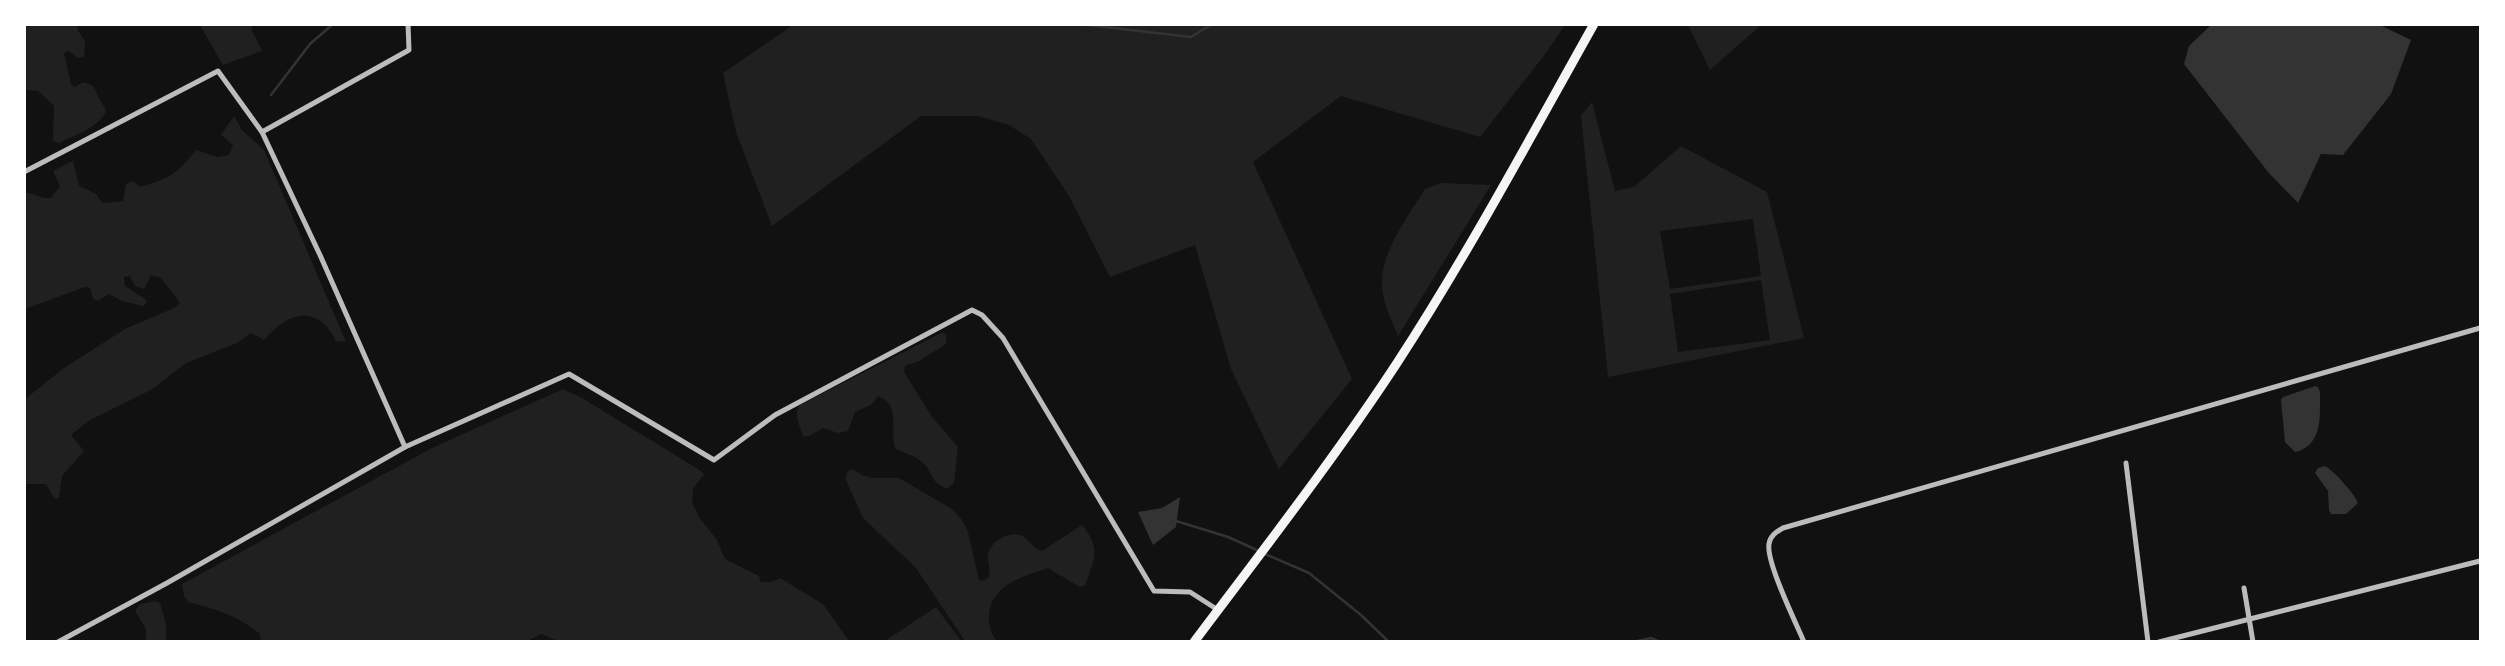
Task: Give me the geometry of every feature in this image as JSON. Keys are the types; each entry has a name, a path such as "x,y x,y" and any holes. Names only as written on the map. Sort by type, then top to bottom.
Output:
{"highway":[{"path":"1194,642 1323,470 1397,364 1452,275 1594,24"}],"street":[{"path":"262,132 409,50 408,24"},
{"path":"24,172 218,71 262,132 405,447"},
{"path":"58,642 405,447 569,374 714,460 775,415 972,310 977,311 1003,338 1154,591 1191,592 1218,610"},
{"path":"1804,642 1785,598 1769,548 1773,535 1783,528 2480,328"},
{"path":"2126,463 2148,642"},
{"path":"2159,642 2480,561"},
{"path":"2244,588 2253,642"}],"shaded area":[{"path":"25,24 77,25 85,41 84,57 78,58 69,51 64,53 71,84 75,87 83,82 93,86 106,111 98,122 59,143 53,141 54,106 38,91 25,90"},
{"path":"200,25 252,25 252,31 262,51 223,65"},
{"path":"793,25 1565,25 1480,137 1341,96 1253,162 1352,379 1279,469 1231,369 1195,245 1110,277 1069,196 1031,139 1009,125 978,116 921,116 772,226 736,132 723,73"},
{"path":"1688,25 1761,25 1710,70"},
{"path":"2211,25 2380,25 2411,40 2391,94 2343,155 2321,154 2298,203 2268,172 2184,64 2189,46"},
{"path":"1592,102 1615,191 1634,187 1681,146 1767,192 1804,338 1608,377 1581,116","holes":["1753,219 1761,276 1670,289 1660,231","1761,280 1770,340 1678,352 1670,294"]},
{"path":"234,116 242,130 264,150 346,342 336,341 320,321 302,316 282,323 264,340 251,333 237,343 186,363 151,390 90,420 71,435 84,451 62,476 59,498 54,498 46,484 25,484 25,399 64,368 125,329 180,303 161,278 151,275 144,289 135,286 130,276 124,277 125,286 147,302 143,306 122,301 109,294 98,301 93,299 90,288 85,287 25,309 25,193 51,198 60,186 53,171 73,161 79,186 96,194 102,203 123,201 126,184 132,181 141,187 166,177 178,170 196,150 217,157 229,155 233,145 221,135"},
{"path":"1441,183 1491,185 1398,336 1384,299 1384,266 1394,239 1425,189"},
{"path":"943,332 946,335 946,344 919,361 905,366 904,372 932,417 958,447 954,483 947,489 933,479 921,461 895,448 892,411 890,405 878,396 871,405 855,412 848,431 838,433 823,428 809,436 803,436 797,416 800,405"},
{"path":"2315,386 2320,392 2318,428 2311,443 2295,452 2285,442 2281,400"},
{"path":"563,389 582,398 704,474 693,489 692,503 717,540 725,559 759,576 761,582 780,578 823,604 849,641 561,642 541,634 525,642 261,641 260,634 243,622 188,602 184,596 182,584 432,448"},
{"path":"2325,466 2353,494 2358,503 2346,514 2331,514 2329,510 2328,491 2315,473 2318,468"},
{"path":"853,469 872,478 899,478 952,509 968,532 979,580 984,581 989,577 988,555 993,545 1002,537 1019,535 1042,551 1082,525 1094,547 1085,585 1080,587 1048,568 1010,583 991,604 990,625 997,641 965,641 916,568 863,518 845,478 848,471"},
{"path":"1180,497 1176,527 1153,545 1138,512 1162,508"},
{"path":"155,601 160,603 166,624 166,641 146,641 146,629 135,611 140,604"},
{"path":"936,607 961,641 885,641"}],"waterway":[{"path":"271,95 310,44 333,24"},
{"path":"1079,24 1191,37 1212,24"},
{"path":"1173,520 1228,537 1259,551"},
{"path":"1265,554 1309,573 1361,615 1389,642"},
{"path":"1633,642 1651,638 1660,642"}]}
